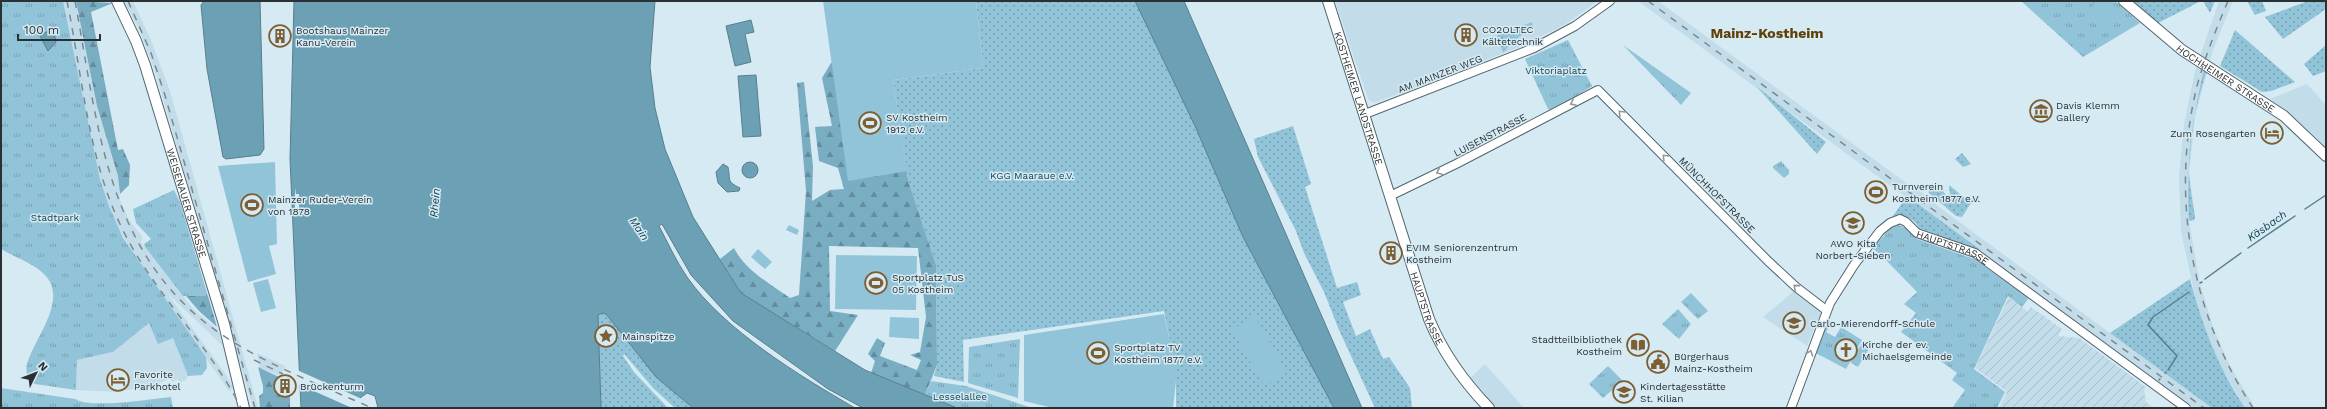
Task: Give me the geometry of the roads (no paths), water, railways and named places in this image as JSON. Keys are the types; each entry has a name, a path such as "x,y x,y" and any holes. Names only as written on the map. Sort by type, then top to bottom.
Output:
{"main road":[{"name":"WEISENAUER STRASSE","path":"117,1 136,41 147,72 224,324 244,408"},
{"name":"KOSTHEIMER LANDSTRASSE","path":"1328,1 1390,196"},
{"name":"HOCHHEIMER STRASSE","path":"2124,1 2182,50 2284,116 2326,156"},
{"name":"HAUPTSTRASSE","path":"1390,196 1433,330 1445,352 1464,380 1488,408"}],"street":[{"name":"AM MAINZER WEG","path":"1365,114 1523,52 1570,29 1610,1"},
{"name":"LUISENSTRASSE","path":"1390,196 1456,164 1598,90"},
{"name":"MÜNCHHOFSTRASSE","path":"1598,90 1768,261 1796,287 1826,310"},
{"name":"HAUPTSTRASSE","path":"1791,408 1826,310 1854,265 1880,232 1890,223 1904,220 1917,233 1975,254 2186,408"}],"water":[{"path":"204,1 260,1 264,149 260,155 226,159 223,157 207,69 201,5"},
{"path":"294,1 655,1 650,67 655,108 665,149 693,217 741,293 865,370 957,408 863,408 828,389 733,321 691,275 662,224 659,226 683,271 703,297 721,315 764,350 787,366 855,408 693,408 656,377 606,314 602,313 598,315 601,408 378,408 375,396 367,393 360,398 358,408 301,408 290,159"},
{"path":"1135,1 1184,1 1362,408 1334,408 1243,237 1195,126"},
{"path":"751,20 754,32 745,34 751,62 735,66 726,26"},
{"path":"53,28 56,42 48,51 40,36"},
{"path":"756,75 761,136 743,137 738,76"},
{"path":"747,162 753,162 758,167 756,176 753,178 747,178 742,173 742,167"},
{"path":"723,164 728,167 730,180 733,184 740,188 739,191 727,192 718,183 716,172"}],"waterway":[{"name":"Käsbach","path":"2305,209 2326,195"},
{"name":"Käsbach","path":"2248,248 2295,216"},
{"name":"Käsbach","path":"2205,279 2241,253"},
{"name":"Käsbach","path":"2168,370 2177,356 2148,325 2153,317 2189,292"}],"railway":[{"path":"67,1 93,143 100,171 120,224 147,272 213,361 241,408"},
{"path":"75,1 92,98 102,145 115,190 133,233 157,273 189,309 230,340 282,368 372,408"},
{"path":"128,1 151,53 164,92 255,408"},
{"path":"1648,1 2204,408"},
{"path":"2228,1 2211,43 2197,86 2189,128 2186,170 2187,211 2192,253 2201,294 2214,334 2232,372 2253,408"},
{"path":"254,360 283,374"}],"place":[{"name":"CO2OLTEC Kältetechnik","path":"1466,35"},
{"name":"Bootshaus Mainzer Kanu-Verein","path":"280,36"},
{"name":"Davis Klemm Gallery","path":"2041,111"},
{"name":"SV Kostheim 1912 e.V.","path":"870,123"},
{"name":"Zum Rosengarten","path":"2272,133"},
{"name":"Turnverein Kostheim 1877 e.V.","path":"1876,192"},
{"name":"Mainzer Ruder-Verein von 1878","path":"252,205"},
{"name":"AWO Kita Norbert-Sieben","path":"1853,223"},
{"name":"EVIM Seniorenzentrum Kostheim","path":"1391,253"},
{"name":"Sportplatz TuS 05 Kostheim","path":"876,283"},
{"name":"Carlo-Mierendorff-Schule","path":"1794,323"},
{"name":"Mainspitze","path":"606,336"},
{"name":"Stadtteilbibliothek Kostheim","path":"1638,345"},
{"name":"Kirche der ev. Michaelsgemeinde","path":"1846,350"},
{"name":"Sportplatz TV Kostheim 1877 e.V.","path":"1098,353"},
{"name":"Bürgerhaus Mainz-Kostheim","path":"1658,362"},
{"name":"Favorite Parkhotel","path":"118,380"},
{"name":"Brückenturm","path":"285,386"},
{"name":"Kindertagesstätte St. Kilian","path":"1624,392"}],"district":[{"name":"Mainz-Kostheim","path":"1767,33"}],"park label":[{"name":"Viktoriaplatz","path":"1556,70"},
{"name":"KGG Maaraue e.V.","path":"1032,175"},
{"name":"Stadtpark","path":"55,217"},
{"name":"Lesselallee","path":"960,396"}],"water label":[{"name":"Rhein","path":"435,203"},
{"name":"Main","path":"639,229"}]}
